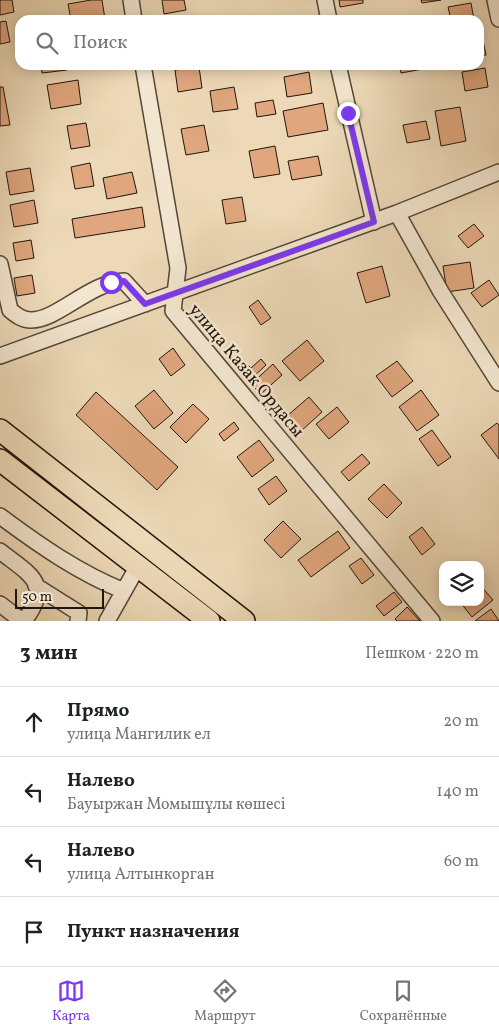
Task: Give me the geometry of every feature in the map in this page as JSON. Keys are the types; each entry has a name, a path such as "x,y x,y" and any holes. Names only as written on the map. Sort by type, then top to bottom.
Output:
{"highway":[{"path":"0,430 244,621"},
{"path":"0,460 209,621"}],"street":[{"path":"131,0 133,15"},
{"path":"325,0 328,15"},
{"path":"495,0 499,19"},
{"name":"улица Казак Ордасы","path":"144,70 178,268 173,311 432,621"},
{"path":"339,70 374,222"},
{"path":"0,356 397,214 499,172"},
{"path":"397,214 441,292 499,383"},
{"path":"0,264 10,310 20,318 31,320 47,315 111,282 124,281 145,304"},
{"path":"0,516 44,548 95,578 124,591"},
{"path":"0,551 29,574 36,586 79,613 78,621"},
{"path":"107,621 138,566"},
{"path":"0,604 23,621 35,606 36,586"}],"building":[{"path":"0,0 12,0 14,12 0,15"},
{"path":"102,0 104,15 70,15 68,4"},
{"path":"162,0 184,0 186,10 164,14"},
{"path":"339,0 363,0 363,3 340,7"},
{"path":"421,0 441,0 422,3"},
{"path":"471,3 473,15 450,15 448,7"},
{"path":"6,21 10,42 0,44 0,22"},
{"path":"484,68 488,87 465,91 462,72 484,70"},
{"path":"42,70 67,70 42,73"},
{"path":"175,70 199,70 202,88 178,92"},
{"path":"400,70 418,70 401,73"},
{"path":"309,72 312,93 287,97 284,77"},
{"path":"78,80 81,104 51,109 47,85"},
{"path":"0,87 3,87 10,125 0,126"},
{"path":"234,87 238,109 213,112 210,91"},
{"path":"273,100 276,114 257,117 255,103"},
{"path":"323,103 328,130 288,137 283,111"},
{"path":"460,107 466,141 441,146 435,111"},
{"path":"426,121 430,139 407,143 403,125"},
{"path":"86,123 90,146 71,149 67,126"},
{"path":"204,125 209,151 186,155 181,129"},
{"path":"275,146 280,174 254,178 249,151"},
{"path":"318,156 322,175 292,180 288,161"},
{"path":"90,163 94,186 75,189 71,167"},
{"path":"30,168 34,191 10,195 6,172"},
{"path":"132,172 137,193 107,199 103,178"},
{"path":"242,197 246,221 226,224 222,200"},
{"path":"34,200 38,223 14,227 10,205"},
{"path":"142,207 145,227 75,238 72,219"},
{"path":"474,224 484,236 468,248 458,236"},
{"path":"31,240 34,258 16,261 13,243"},
{"path":"470,262 474,288 447,292 443,266"},
{"path":"382,266 390,296 366,303 357,273"},
{"path":"32,275 35,293 17,296 14,278"},
{"path":"489,280 499,295 482,307 471,293"},
{"path":"258,300 271,318 261,325 249,307"},
{"path":"307,340 324,361 300,381 282,361"},
{"path":"173,348 185,365 171,376 159,359"},
{"path":"261,359 266,365 250,380 241,371 248,365 251,368"},
{"path":"397,361 413,381 392,397 376,376"},
{"path":"273,364 282,375 261,394 251,384"},
{"path":"154,390 173,413 154,429 135,406"},
{"path":"421,390 439,415 417,431 399,407"},
{"path":"96,392 178,467 157,490 76,415"},
{"path":"309,397 322,412 300,432 287,416"},
{"path":"193,404 209,419 186,443 170,427"},
{"path":"337,407 349,422 329,439 316,424"},
{"path":"234,422 239,429 224,441 219,434"},
{"path":"497,423 499,425 499,459 481,435"},
{"path":"432,430 451,457 438,466 419,439"},
{"path":"259,440 274,460 252,477 237,457"},
{"path":"362,454 370,463 349,481 341,472"},
{"path":"276,476 287,491 269,505 258,489"},
{"path":"384,484 402,503 387,518 368,499"},
{"path":"283,521 301,539 281,558 264,540"},
{"path":"422,527 435,544 422,555 409,537"},
{"path":"338,531 350,548 311,577 298,560"},
{"path":"361,558 374,575 362,584 349,566"},
{"path":"484,590 493,600 472,617 463,606 484,606"},
{"path":"394,592 402,602 384,616 376,606"},
{"path":"407,607 420,621 397,621 395,619"},
{"path":"491,609 499,621 475,621"}],"route":[{"path":"111,282 124,281 145,304 374,222 348,113"}]}
